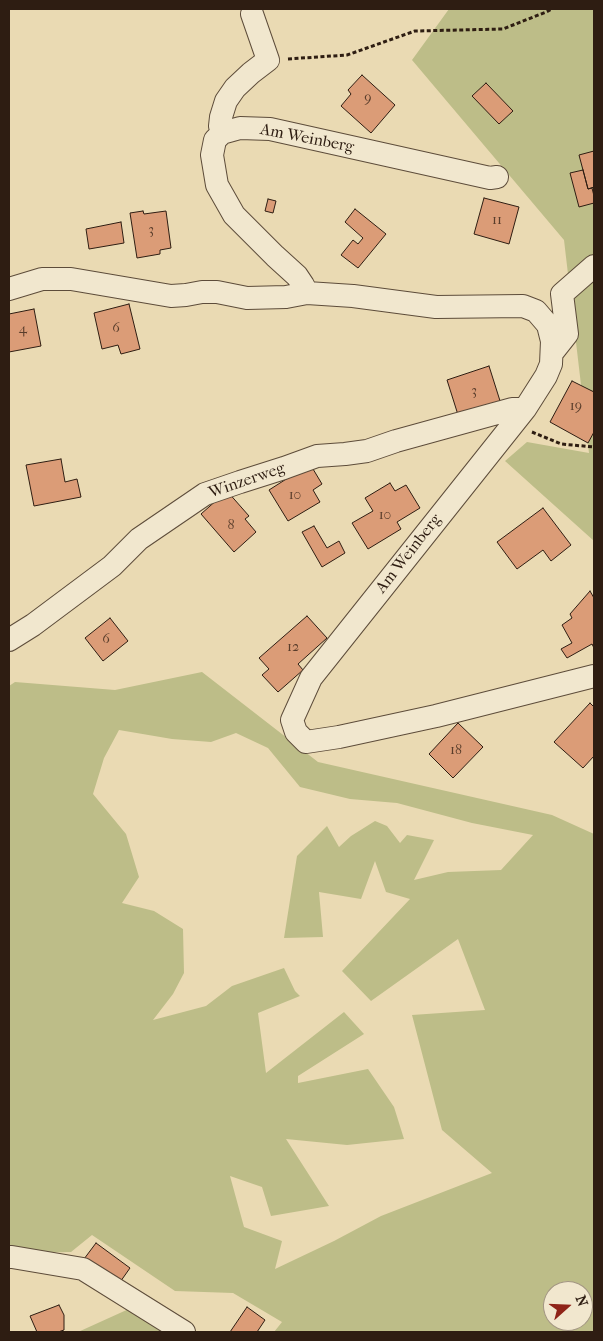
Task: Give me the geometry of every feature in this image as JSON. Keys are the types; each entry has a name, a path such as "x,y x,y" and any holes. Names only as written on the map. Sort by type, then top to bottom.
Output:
{"street":[{"path":"252,14 268,60 250,73 235,88 226,101 220,126 222,133 216,140 212,155 217,185 234,215 297,276 304,284 307,293"},
{"name":"Am Weinberg","path":"222,133 240,128 270,130 490,178 496,177"},
{"path":"552,353 567,334 562,294 594,266"},
{"name":"Am Weinberg","path":"9,289 33,281 71,279 171,296 209,292 247,298 286,297 307,293 353,296 436,307 523,306 536,311 548,325 552,341 552,353 546,376 519,417 311,678 292,720 296,732 306,742 340,737 436,716 594,676"},
{"name":"Winzerweg","path":"9,640 33,625 112,566 139,539 205,494 317,456 367,451 396,440 512,409 519,417"},
{"path":"9,1257 83,1269 184,1332"}],"path":[{"path":"268,60 347,55 416,32 503,29 552,9"},
{"path":"519,417 561,444 594,447"}],"green space":[{"path":"449,9 594,9 594,541 505,461 527,442 589,453 564,240 412,60"},
{"path":"202,672 318,762 552,815 594,834 594,1332 274,1332 282,1322 233,1293 175,1291 92,1235 71,1252 9,1253 9,686 15,682 115,690","holes":["119,730 172,739 211,742 236,733 268,748 300,787 350,799 397,803 472,823 533,835 501,870 448,872 414,880 434,840 407,835 400,843 387,826 375,821 351,836 339,847 327,826 297,856 284,938 323,937 319,892 361,899 375,861 386,892 410,899 342,971 371,1001 458,939 485,1010 412,1015 442,1130 492,1173 381,1216 275,1269 282,1241 244,1227 230,1176 262,1187 271,1216 329,1206 286,1139 347,1145 404,1139 394,1107 368,1069 298,1083 298,1076 364,1034 344,1012 266,1073 258,1013 300,996 295,991 284,968 232,986 206,1006 153,1020 173,994 184,973 183,929 154,911 122,903 139,877 126,834 93,794 104,758"]},
{"path":"131,1308 175,1332 78,1332"}],"building":[{"path":"362,75 395,105 371,133 341,106 351,94 348,90"},
{"path":"486,83 513,111 499,124 472,96"},
{"path":"594,151 594,187 588,189 579,155"},
{"path":"583,170 588,189 592,188 594,203 579,207 570,173"},
{"path":"484,198 519,207 509,244 474,234"},
{"path":"268,199 276,201 273,213 265,211"},
{"path":"355,209 386,234 358,268 341,255 353,240 358,244 363,238 345,222"},
{"path":"143,211 144,214 166,211 171,248 160,250 160,254 137,258 130,213"},
{"path":"121,222 124,243 89,249 86,229"},
{"path":"129,304 140,349 121,354 118,345 102,349 94,313"},
{"path":"34,309 41,346 9,352 9,314"},
{"path":"489,366 501,404 459,418 447,380"},
{"path":"572,381 594,392 594,432 588,443 550,422"},
{"path":"61,459 65,482 77,479 81,497 34,506 26,465"},
{"path":"310,464 322,484 313,490 320,502 288,521 269,490"},
{"path":"390,483 395,491 406,485 420,508 397,522 401,529 368,549 352,523 373,511 365,498"},
{"path":"227,491 249,516 245,519 256,532 234,552 201,514"},
{"path":"543,508 571,545 551,561 543,550 517,569 497,542"},
{"path":"314,526 327,548 339,541 345,553 322,567 302,532"},
{"path":"590,591 594,598 594,648 592,644 567,658 561,649 572,643 562,625 572,618 570,614"},
{"path":"307,616 327,638 298,664 303,670 278,692 262,675 269,669 259,658"},
{"path":"110,618 128,641 103,661 85,638"},
{"path":"590,703 594,707 594,756 583,768 554,742"},
{"path":"458,723 483,747 453,778 429,754"},
{"path":"96,1243 130,1268 118,1285 84,1259"},
{"path":"59,1305 64,1315 64,1330 58,1332 37,1332 30,1316"},
{"path":"247,1307 265,1320 257,1332 230,1332"}]}
